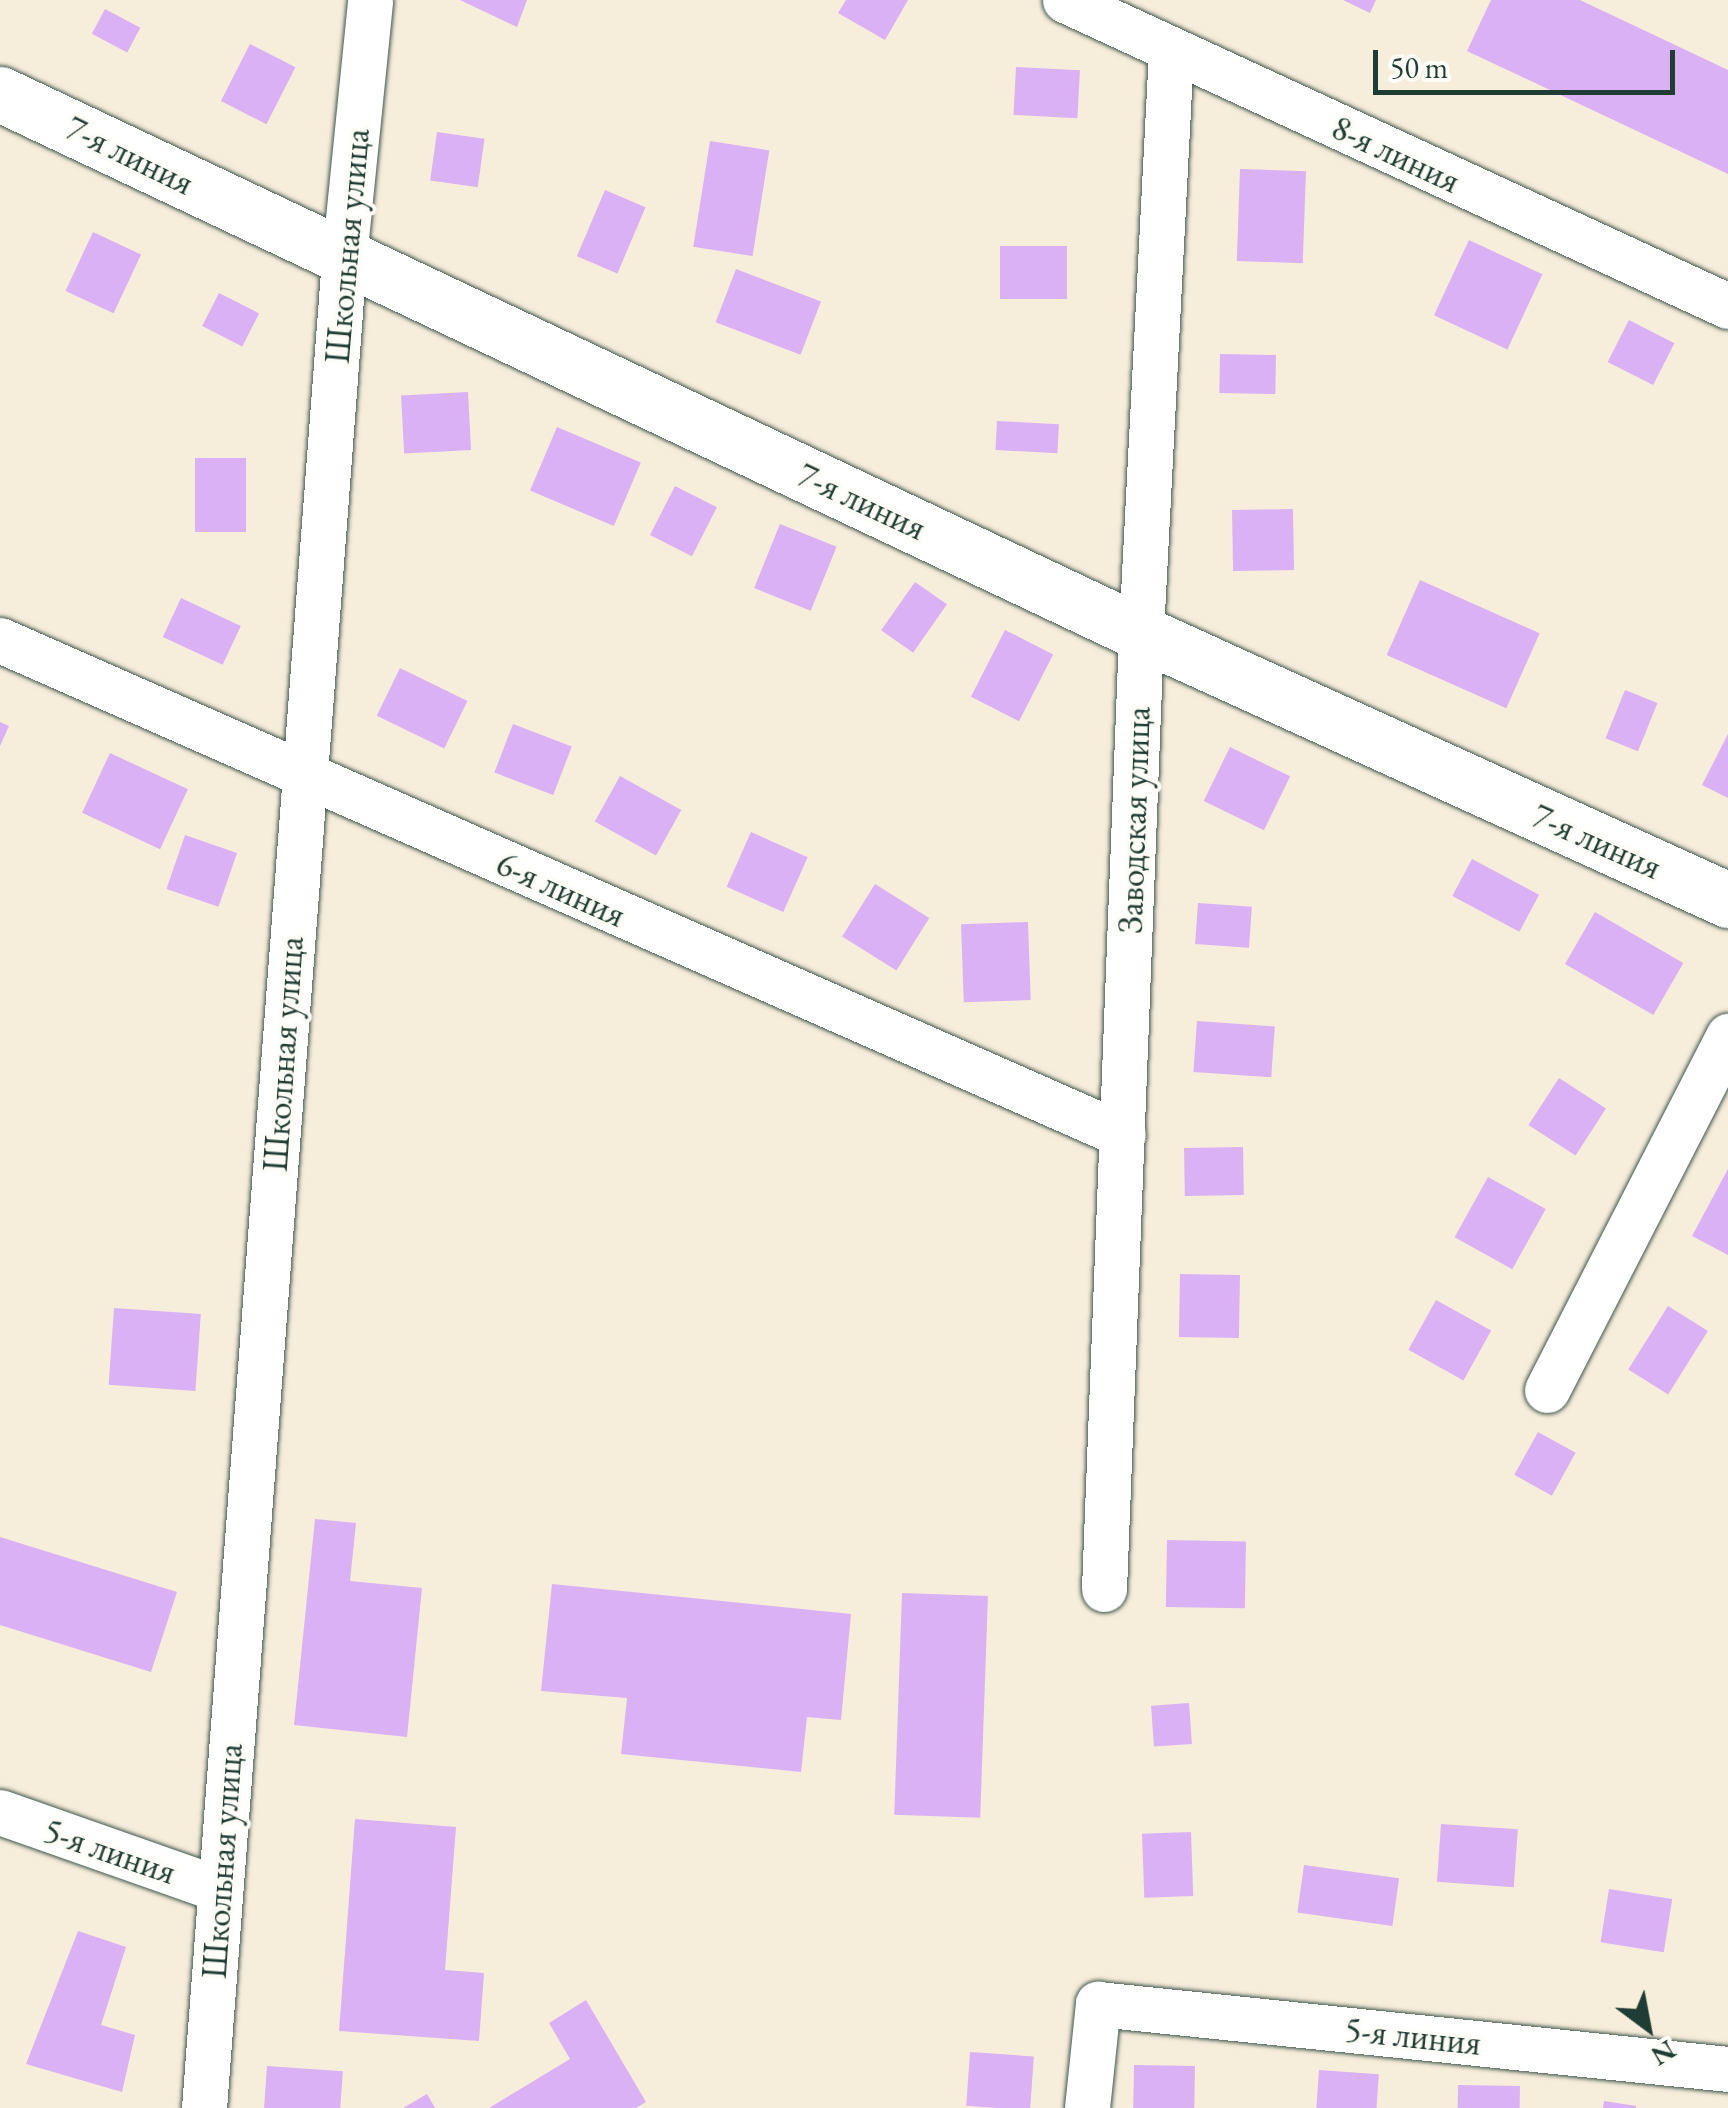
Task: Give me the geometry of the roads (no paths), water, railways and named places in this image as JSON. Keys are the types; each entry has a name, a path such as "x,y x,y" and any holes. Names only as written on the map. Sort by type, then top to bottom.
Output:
{"main road":[{"name":"7-я линия","path":"0,94 1140,632 1728,900"}],"street":[{"name":"Школьная улица","path":"204,2108 344,258 370,0"},
{"name":"8-я линия","path":"1064,0 1728,306"},
{"name":"Заводская улица","path":"1104,1589 1140,632 1171,51"},
{"name":"6-я линия","path":"0,640 1122,1134"},
{"path":"1546,1390 1728,1036"},
{"name":"5-я линия","path":"0,1812 219,1890"},
{"name":"5-я линия","path":"1087,2108 1098,2004 1728,2068"}]}
